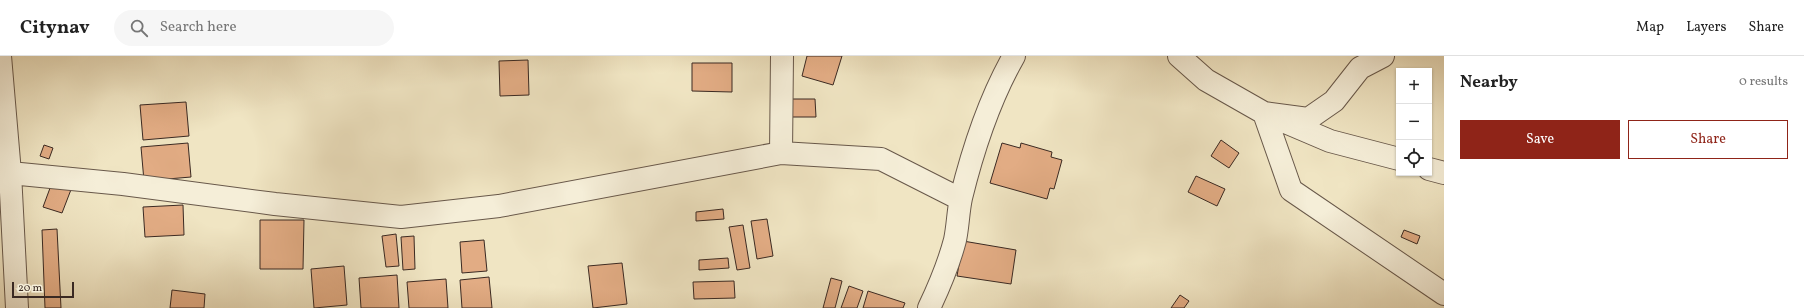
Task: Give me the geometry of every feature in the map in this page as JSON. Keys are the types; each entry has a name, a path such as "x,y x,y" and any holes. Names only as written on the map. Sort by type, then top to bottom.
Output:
{"street":[{"path":"0,56 10,173 17,308"},
{"path":"781,153 782,56"},
{"path":"928,308 936,294 955,240 960,200 976,142 1003,75 1014,56"},
{"path":"1179,56 1206,80 1264,113 1330,141 1396,158"},
{"path":"1264,113 1308,119 1334,101 1360,68 1383,56"},
{"path":"1264,113 1291,190 1444,294"},
{"path":"10,173 123,184 274,204 401,217 499,206 781,153 881,160 960,200"},
{"path":"1432,170 1444,173"}],"building":[{"path":"807,56 842,56 833,85 802,76"},
{"path":"528,60 529,95 500,96 499,61"},
{"path":"692,63 732,63 732,92 692,91"},
{"path":"785,99 815,99 816,117 786,117"},
{"path":"186,102 189,136 143,140 140,105"},
{"path":"1221,140 1239,153 1229,168 1211,156"},
{"path":"188,143 191,177 144,181 141,147"},
{"path":"1002,143 1020,148 1021,143 1052,152 1051,157 1062,160 1054,189 1050,188 1047,199 990,183"},
{"path":"44,145 53,148 49,159 40,156"},
{"path":"1196,176 1225,189 1217,206 1188,192"},
{"path":"53,180 72,187 62,213 43,207"},
{"path":"183,205 184,235 145,237 143,207"},
{"path":"723,209 724,219 696,221 696,212"},
{"path":"767,219 773,256 757,259 751,221"},
{"path":"260,220 304,220 303,269 260,269"},
{"path":"743,225 750,268 737,270 729,227"},
{"path":"57,229 61,308 45,308 42,230"},
{"path":"1404,230 1420,236 1417,244 1401,237"},
{"path":"396,234 399,266 386,267 382,236"},
{"path":"414,236 415,269 403,270 401,237"},
{"path":"484,240 487,271 462,273 460,242"},
{"path":"963,241 1016,250 1011,284 957,276"},
{"path":"728,258 729,268 699,270 699,260"},
{"path":"622,263 627,304 593,308 588,266"},
{"path":"344,266 347,305 314,308 311,269"},
{"path":"397,275 399,308 361,308 359,278"},
{"path":"489,277 492,308 462,308 460,280"},
{"path":"831,278 842,281 835,308 823,308"},
{"path":"446,279 448,308 409,308 407,282"},
{"path":"734,281 735,298 694,299 693,282"},
{"path":"849,286 863,291 857,308 841,308"},
{"path":"172,290 205,294 204,308 170,308"},
{"path":"868,291 905,303 903,308 863,308"},
{"path":"1180,295 1189,301 1184,308 1171,308"}]}
